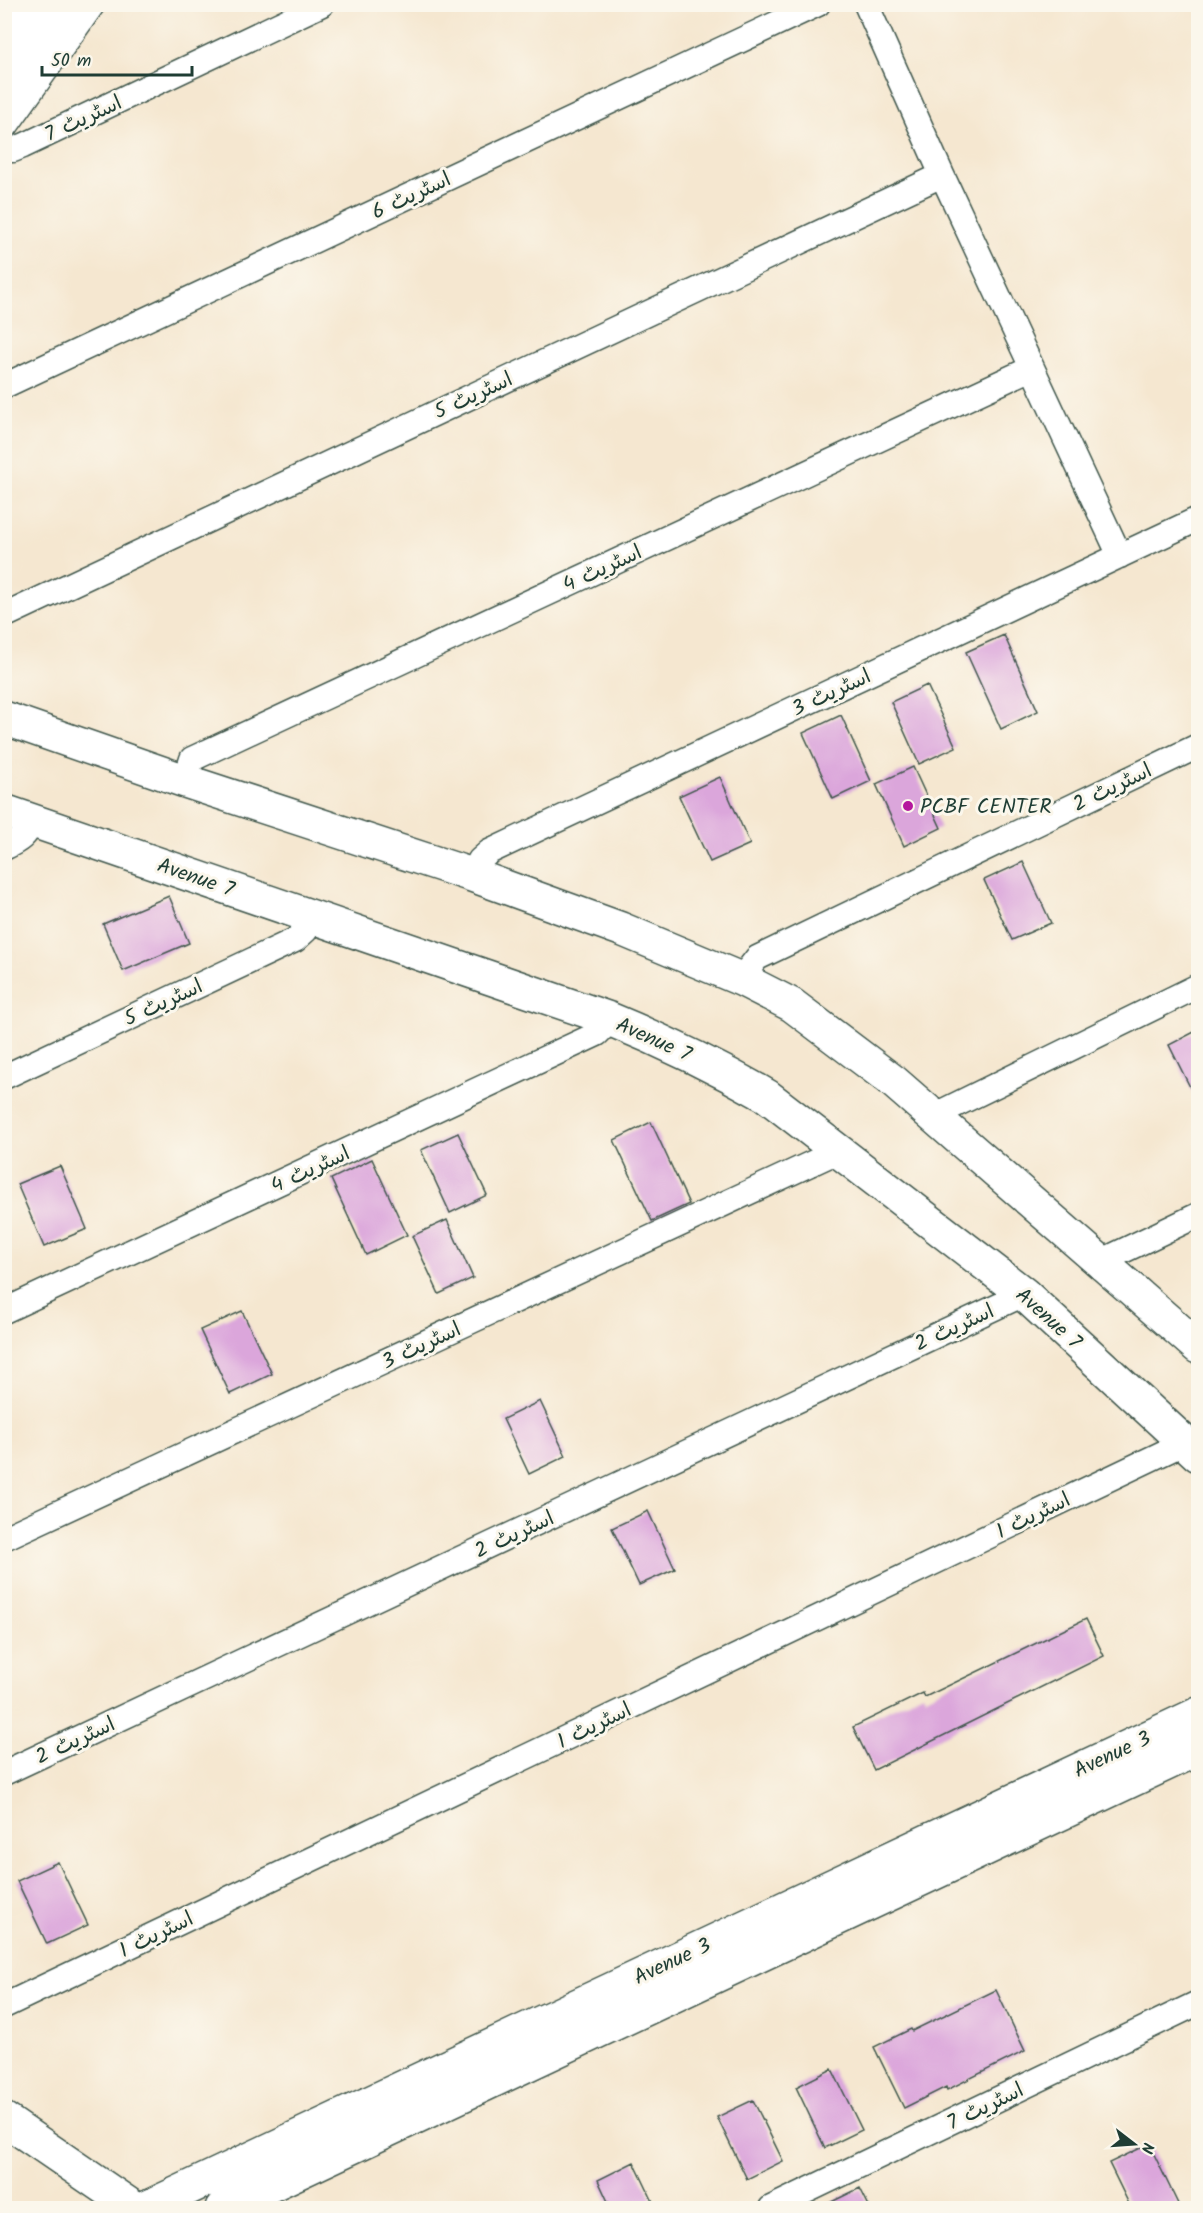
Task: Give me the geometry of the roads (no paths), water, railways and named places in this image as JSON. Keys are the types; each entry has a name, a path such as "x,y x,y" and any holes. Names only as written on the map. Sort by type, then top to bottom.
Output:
{"main road":[{"path":"4,39 29,4"},
{"path":"4,90 66,4"},
{"path":"4,718 185,781 472,875 621,929 743,980 792,1005 866,1060 933,1116 1198,1347"},
{"name":"Avenue 7","path":"18,816 607,1018 671,1044 724,1071 767,1096 1024,1294 1191,1449"},
{"name":"Avenue 3","path":"146,2208 1198,1714"},
{"name":"Avenue 3","path":"222,2208 1198,1749"},
{"path":"4,2119 134,2208"}],"street":[{"path":"4,129 93,4"},
{"name":"اسٹریٹ 7","path":"4,149 13,150 23,146 322,4"},
{"name":"اسٹریٹ 6","path":"4,386 818,4"},
{"path":"866,4 942,175 1120,556"},
{"name":"اسٹریٹ 5","path":"4,616 942,175"},
{"name":"اسٹریٹ 4","path":"185,781 192,759 1032,368"},
{"name":"اسٹریٹ 3","path":"472,875 480,860 489,852 1198,519"},
{"name":"اسٹریٹ 2","path":"743,980 757,958 1198,746"},
{"path":"4,848 18,841 28,832 18,816"},
{"name":"اسٹریٹ 5","path":"4,1077 295,940 306,930 310,916"},
{"path":"933,1116 1198,986"},
{"name":"اسٹریٹ 4","path":"4,1311 597,1034 603,1028 607,1018"},
{"name":"اسٹریٹ 3","path":"4,1538 838,1151"},
{"path":"1100,1262 1198,1215"},
{"name":"اسٹریٹ 2","path":"4,1773 1024,1294"},
{"name":"اسٹریٹ 1","path":"4,2006 1191,1449"},
{"name":"اسٹریٹ 7","path":"771,2208 1198,2003"}],"place":[{"name":"PCBF CENTER","path":"908,806"}]}
